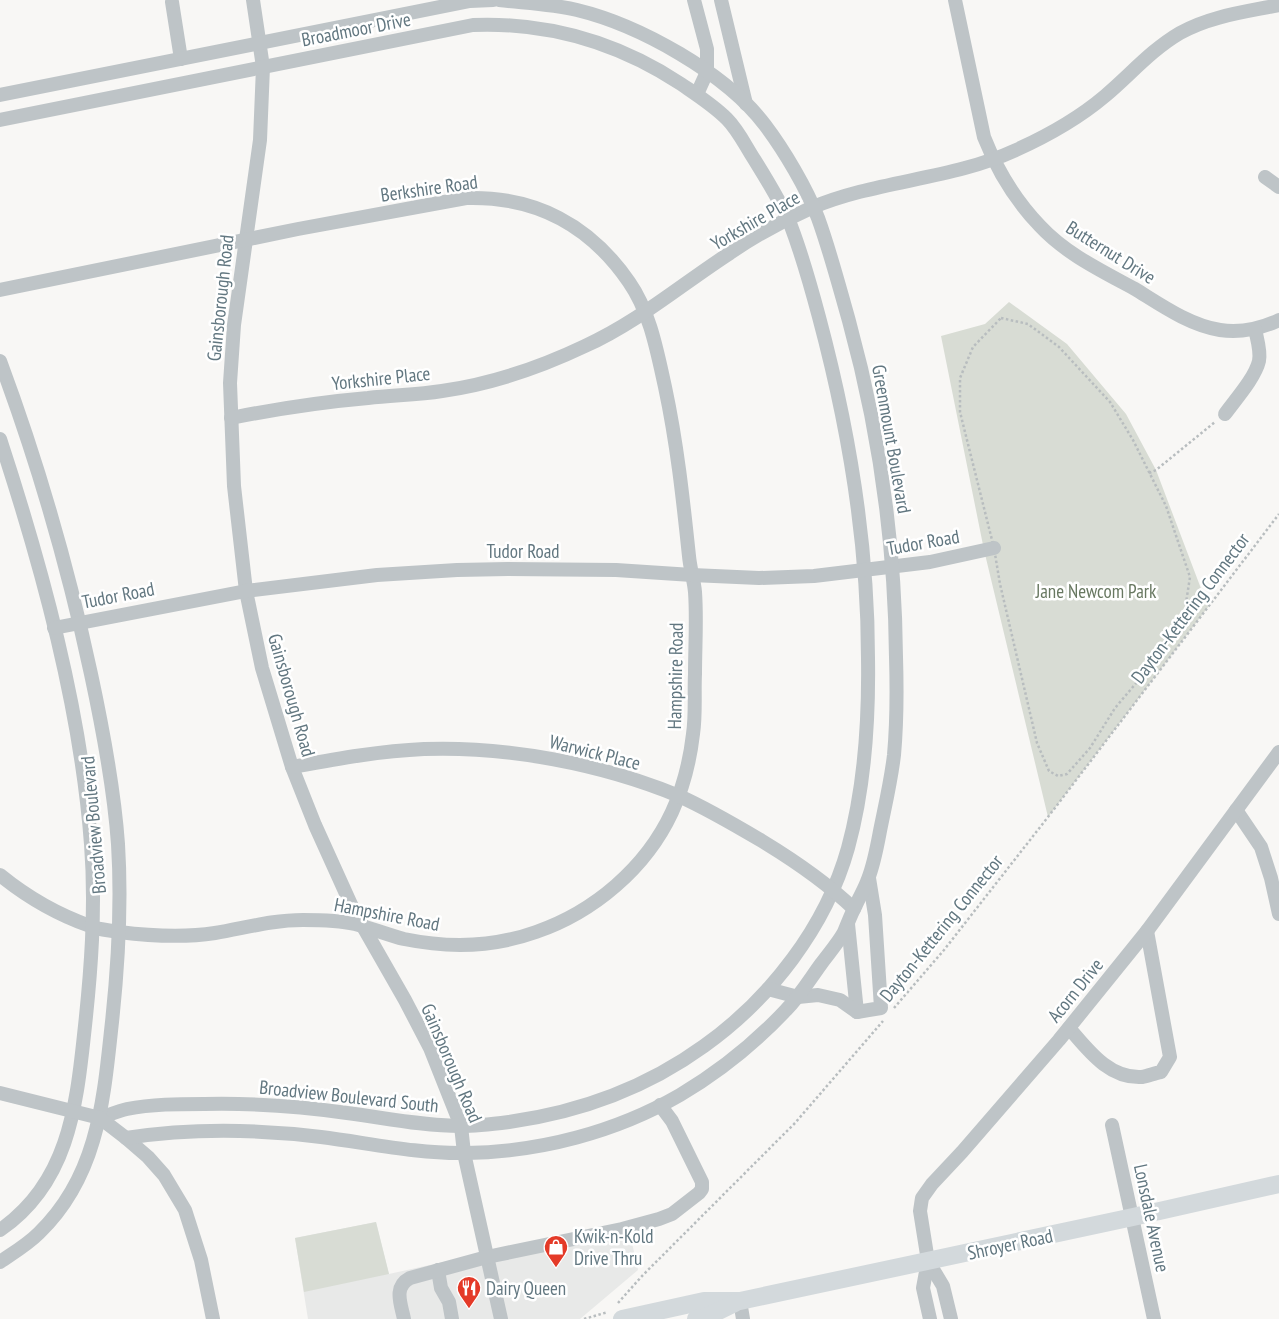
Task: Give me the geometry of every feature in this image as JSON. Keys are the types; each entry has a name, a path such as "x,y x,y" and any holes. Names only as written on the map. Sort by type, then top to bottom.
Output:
{"main road":[{"name":"Shroyer Road","path":"616,1312 704,1301 740,1301 1279,1184"},
{"name":"Shroyer Road","path":"696,1319 706,1317 740,1301"}],"street":[{"name":"Gainsborough Road","path":"253,0 263,67 260,140 234,325 230,383 234,486 246,591 262,668 292,767 315,825 353,909 430,1048 461,1126 464,1153 501,1319"},
{"name":"Broadmoor Drive","path":"0,95 471,0 493,0"},
{"path":"499,0 575,10 625,26 659,42 707,72 723,83 746,104"},
{"path":"694,0 707,48 707,72 697,94"},
{"path":"721,0 746,104"},
{"name":"Butternut Drive","path":"955,0 984,136 1006,183 1041,228 1059,244 1082,259 1178,314 1203,326 1220,330 1240,331 1255,329 1279,320"},
{"path":"172,2 182,59"},
{"path":"519,26 522,2"},
{"name":"Yorkshire Place","path":"231,418 295,406 445,391 482,383 535,366 586,346 645,312 733,251 788,220 813,208 886,185 994,160 1074,119 1103,98 1156,50 1181,33 1202,23 1222,17 1279,5"},
{"name":"Broadmoor Drive","path":"0,120 473,25 497,24 519,26 570,33 623,51 668,75 697,94 730,121 771,186 788,220"},
{"name":"Greenmount Boulevard","path":"746,104 765,124 795,172 813,208 840,287 861,364 875,435 887,514 893,568 896,638 897,706 894,753 889,790 869,878 854,908"},
{"path":"1265,177 1279,187"},
{"name":"Berkshire Road","path":"0,290 298,229 466,198 486,197 545,210 566,220 584,232 603,249 632,285 645,312 654,339 670,410 680,471 692,576"},
{"path":"788,220 813,295 834,371 848,440 860,518 865,570 869,715 866,750 862,784 848,849 833,889"},
{"path":"1225,414 1254,373 1258,362 1259,352 1255,329"},
{"name":"Broadview Boulevard","path":"0,361 43,485 80,622 111,778 118,844 120,932 105,1088 93,1145 77,1183 65,1201 38,1234 0,1262"},
{"name":"Broadview Boulevard","path":"0,439 18,493 54,628 72,708 84,782 91,846 92,928 87,1010 74,1112 68,1136 44,1186 20,1215 0,1230"},
{"name":"Tudor Road","path":"54,628 246,591 359,577 458,570 508,569 606,570 692,576 759,578 814,576 893,568 994,548"},
{"name":"Hampshire Road","path":"0,875 17,889 48,908 92,928 151,936 190,936 262,923 326,920 351,923 405,939 472,945 520,937 555,924 582,911 602,897 637,864 664,829 678,796 688,765 694,730 695,591 692,576"},
{"name":"Warwick Place","path":"292,767 373,753 424,749 495,751 609,772 678,796 729,821 780,852 833,889 854,908"},
{"name":"Acorn Drive","path":"928,1261 920,1211 922,1198 932,1184 1069,1028 1147,931 1279,752"},
{"path":"1236,810 1261,847 1271,878 1279,914"},
{"path":"768,989 798,997 818,995 840,1000 857,1012 885,1011 875,914 869,878"},
{"name":"Broadview Boulevard South","path":"100,1118 127,1110 157,1105 229,1104 318,1109 418,1123 461,1126 536,1118 566,1112 618,1094 662,1074 724,1031 768,989 819,920 833,889"},
{"path":"126,1138 190,1131 264,1132 315,1136 415,1150 464,1153 541,1145 573,1138 629,1120 660,1105 700,1082 741,1052 782,1015 798,997 842,935 854,908"},
{"path":"848,922 857,1012"},
{"path":"1069,1028 1098,1060 1120,1075 1142,1077 1161,1072 1170,1058 1147,931"},
{"path":"0,1093 100,1118 148,1157 164,1175 186,1210 201,1260 213,1319"},
{"path":"404,1319 399,1293 400,1286 410,1278 487,1257 622,1229 659,1219 672,1214 699,1193 702,1189 702,1182 672,1120 660,1105"},
{"name":"Lonsdale Avenue","path":"1112,1125 1154,1319"},
{"path":"928,1261 924,1288 930,1319"},
{"path":"928,1261 943,1286 951,1319"},
{"path":"438,1270 441,1288 449,1302 452,1319"},
{"path":"740,1301 744,1319"}],"path":[{"path":"1001,318 1028,324 1058,347 1110,402 1133,440 1166,506 1190,577 1186,609 1160,655 1115,708 1090,748 1067,774 1058,776 1049,771 1037,743 1000,584 994,548 960,412 960,378 973,347 1001,318"},
{"path":"1150,473 1225,414"},
{"name":"Dayton-Kettering Connector","path":"616,1312 642,1276 795,1123 885,1011 944,950 1279,514"},
{"path":"584,1319 616,1312"}],"shaded area":[{"path":"376,1222 389,1274 466,1257 630,1234 638,1270 580,1319 308,1319 295,1238"}],"green space":[{"name":"Jane Newcom Park","path":"1009,302 1067,344 1126,414 1156,470 1208,607 1048,817 984,550 941,336 985,324"},
{"path":"376,1222 389,1274 304,1292 295,1238"}],"place":[{"name":"Kwik-n-Kold Drive Thru","path":"556,1268"},
{"name":"Dairy Queen","path":"469,1309"}]}
